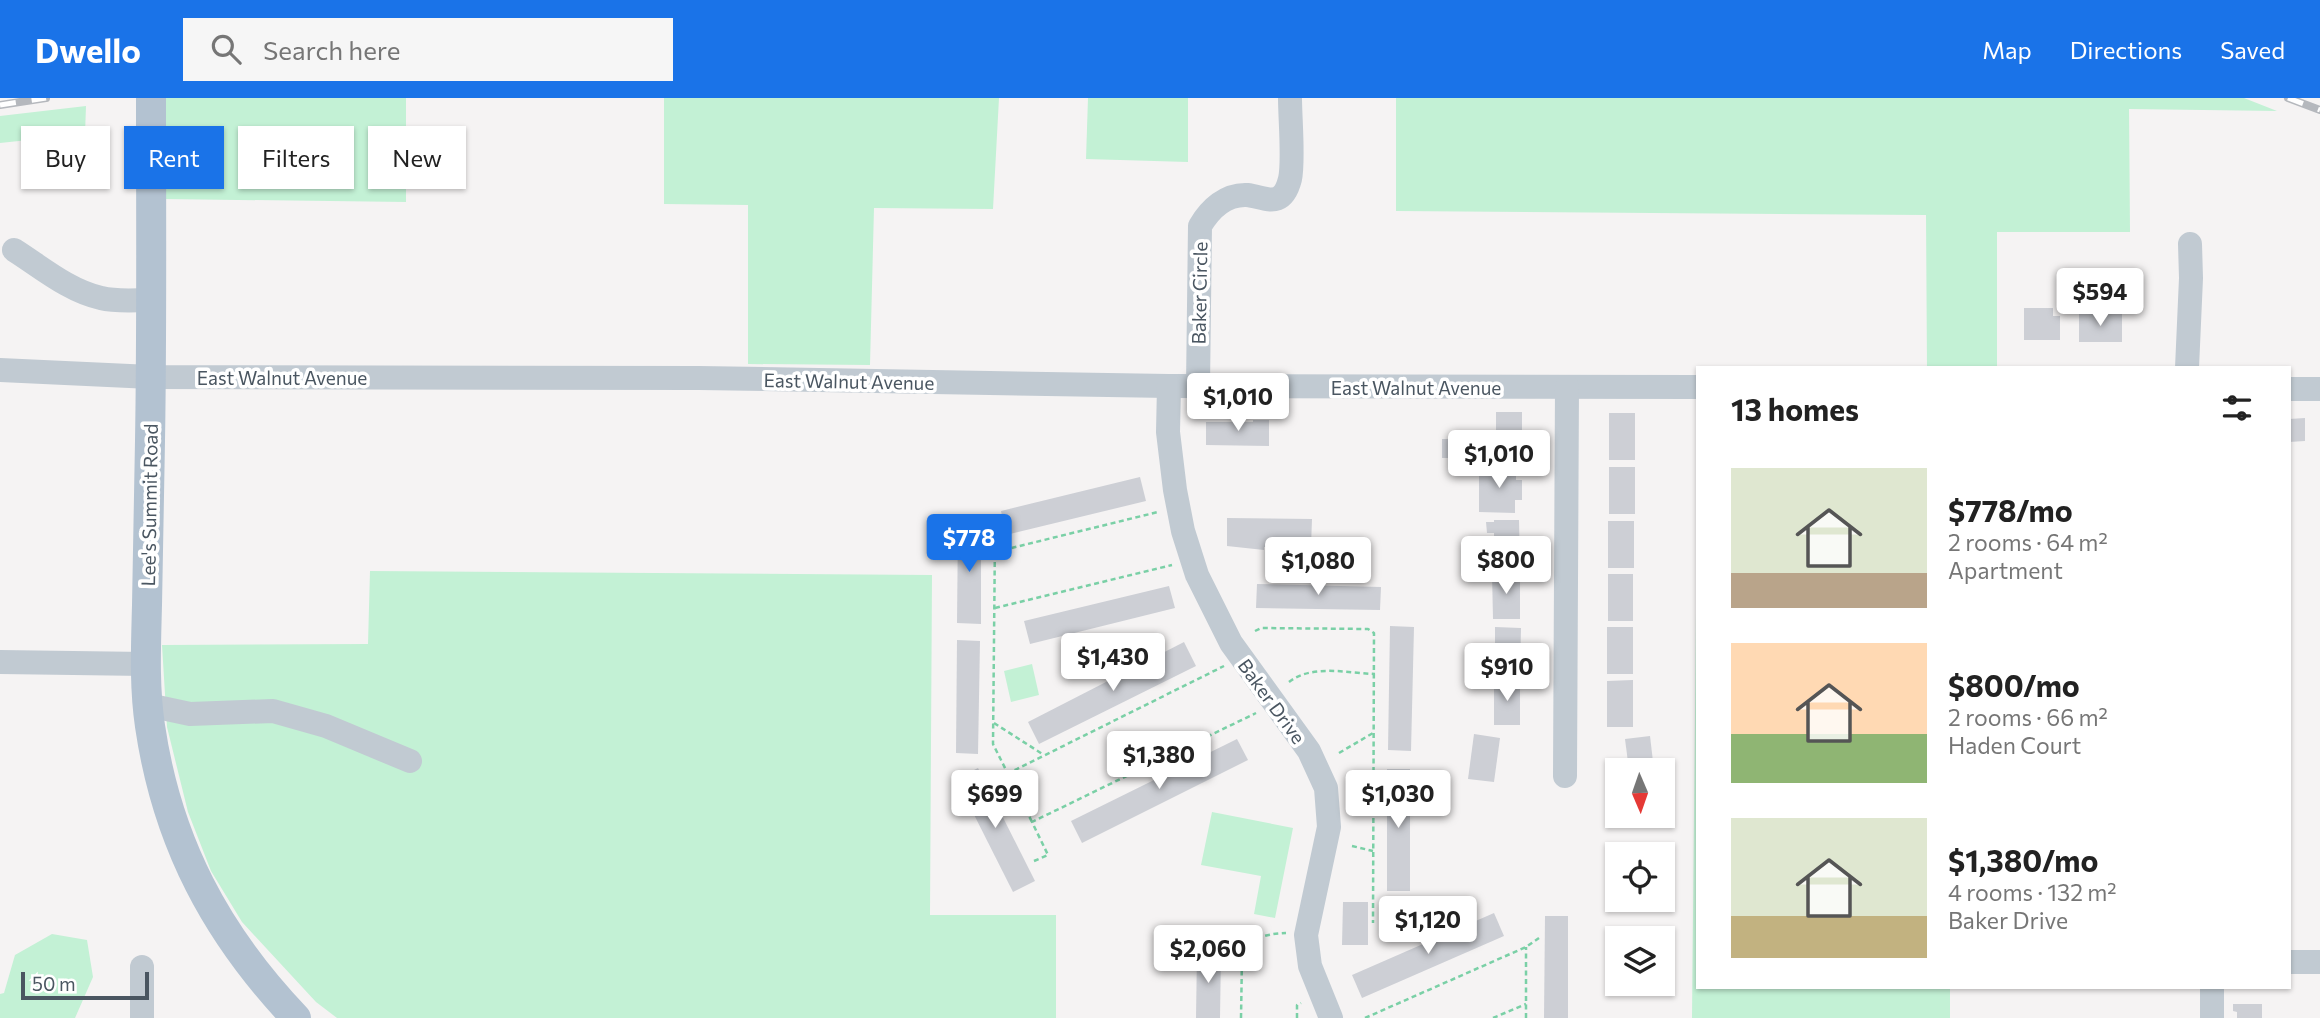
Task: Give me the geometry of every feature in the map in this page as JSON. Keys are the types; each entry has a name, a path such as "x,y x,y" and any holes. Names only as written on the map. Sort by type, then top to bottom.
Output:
{"main road":[{"name":"Lee's Summit Road","path":"151,98 151,377 146,664 148,705 160,783 178,840 208,902 260,980 296,1018"}],"street":[{"name":"Baker Circle","path":"1198,386 1200,226 1208,212 1225,199 1246,195 1267,201 1285,191 1290,178 1290,98"},
{"path":"2187,366 2190,244"},
{"path":"14,250 90,295 116,300 151,300"},
{"name":"East Walnut Avenue","path":"0,370 151,377 699,378 1169,386 1696,387"},
{"name":"Baker Drive","path":"1169,386 1168,432 1175,490 1183,531 1197,575 1231,643 1309,751 1326,788 1329,827 1306,935 1310,966 1331,1018"},
{"path":"1564,776 1567,387"},
{"path":"2291,389 2320,389"},
{"path":"0,662 146,664"},
{"path":"148,705 190,714 273,711 326,726 410,761"},
{"path":"2291,962 2320,962"},
{"path":"142,967 142,1018"},
{"path":"2212,989 2212,1018"}],"path":[{"path":"995,552 1163,511"},
{"path":"988,535 995,535 994,747 1048,855 1034,861"},
{"path":"995,608 1177,564"},
{"path":"1255,631 1261,628 1371,630 1375,636 1373,923"},
{"path":"1007,774 1224,666"},
{"path":"1289,682 1301,674 1314,671 1375,674"},
{"path":"1032,822 1256,713"},
{"path":"993,722 1044,755"},
{"path":"1339,753 1374,733"},
{"path":"1352,846 1373,851"},
{"path":"1241,1018 1244,951 1260,936 1289,933"},
{"path":"1366,1018 1526,947 1539,938"},
{"path":"1525,1018 1526,947"},
{"path":"1297,1018 1297,1005 1304,1002"},
{"path":"1493,1018 1525,1004"}],"green space":[{"path":"166,98 406,98 406,126 368,126 368,189 406,189 406,202 164,199 164,189 224,189 224,126 165,126"},
{"path":"664,98 999,98 993,209 874,208 870,365 748,364 748,205 664,204"},
{"path":"1088,98 1188,98 1188,162 1086,159"},
{"path":"1396,98 2244,98 2277,111 2129,109 2130,232 1997,232 1997,366 1927,366 1926,215 1396,211"},
{"path":"86,106 85,126 21,126 21,141 0,143 0,116"},
{"path":"370,571 932,575 930,915 1056,915 1056,1018 337,1018 316,1002 242,922 211,871 188,812 167,727 162,645 368,644"},
{"path":"1696,612 1696,989 1950,989 1950,1018 1692,1018"},
{"path":"1032,664 1039,695 1011,702 1004,671"},
{"path":"1212,812 1293,828 1275,918 1254,914 1261,876 1201,865"},
{"path":"52,934 87,940 93,977 75,1018 0,1018 0,994 4,993 15,955"}],"building":[{"path":"2024,308 2053,308 2053,316 2060,316 2060,340 2024,340"},
{"path":"2079,313 2122,313 2122,342 2079,342"},
{"path":"1496,412 1522,412 1522,459 1496,458"},
{"path":"1609,413 1635,413 1635,460 1609,460"},
{"path":"2305,418 2305,441 2291,442 2291,419"},
{"path":"1269,420 1269,446 1206,445 1206,422"},
{"path":"1442,439 1463,439 1462,458 1442,458"},
{"path":"1609,467 1635,467 1635,514 1609,514"},
{"path":"1479,468 1516,468 1516,480 1522,480 1522,500 1515,500 1515,513 1479,512"},
{"path":"1140,477 1146,501 1006,535 1001,511"},
{"path":"1227,518 1312,519 1311,547 1291,546 1291,550 1264,547 1264,550 1227,546"},
{"path":"1519,520 1520,566 1494,567 1494,564 1487,564 1487,553 1494,553 1494,533 1487,533 1486,522"},
{"path":"1608,521 1634,521 1634,568 1608,568"},
{"path":"958,523 981,524 981,624 957,623"},
{"path":"1492,573 1520,573 1520,619 1493,619"},
{"path":"1608,574 1633,574 1633,621 1608,621"},
{"path":"1257,584 1381,587 1380,610 1256,608"},
{"path":"1169,586 1175,608 1030,644 1024,621"},
{"path":"1390,626 1414,627 1411,751 1388,750"},
{"path":"1495,627 1521,628 1520,672 1495,671"},
{"path":"1607,627 1633,627 1633,674 1607,674"},
{"path":"957,640 980,641 978,754 956,753"},
{"path":"1184,642 1196,666 1039,744 1028,722"},
{"path":"1494,680 1520,681 1520,725 1494,725"},
{"path":"1633,680 1633,727 1607,727 1607,681"},
{"path":"1474,734 1500,738 1494,782 1468,779"},
{"path":"1650,736 1653,758 1627,758 1625,739"},
{"path":"1237,739 1248,760 1082,843 1071,821"},
{"path":"978,768 1035,881 1013,892 956,779"},
{"path":"1387,769 1410,769 1410,891 1387,891"},
{"path":"1343,902 1368,902 1368,945 1342,945"},
{"path":"1494,913 1504,936 1362,998 1352,975"},
{"path":"1545,916 1568,916 1568,1018 1544,1018"},
{"path":"1197,952 1221,953 1220,1018 1196,1018"},
{"path":"2233,1004 2262,1004 2262,1018 2237,1018"}],"railway":[{"path":"0,105 46,98"},
{"path":"2288,98 2320,110"}]}
